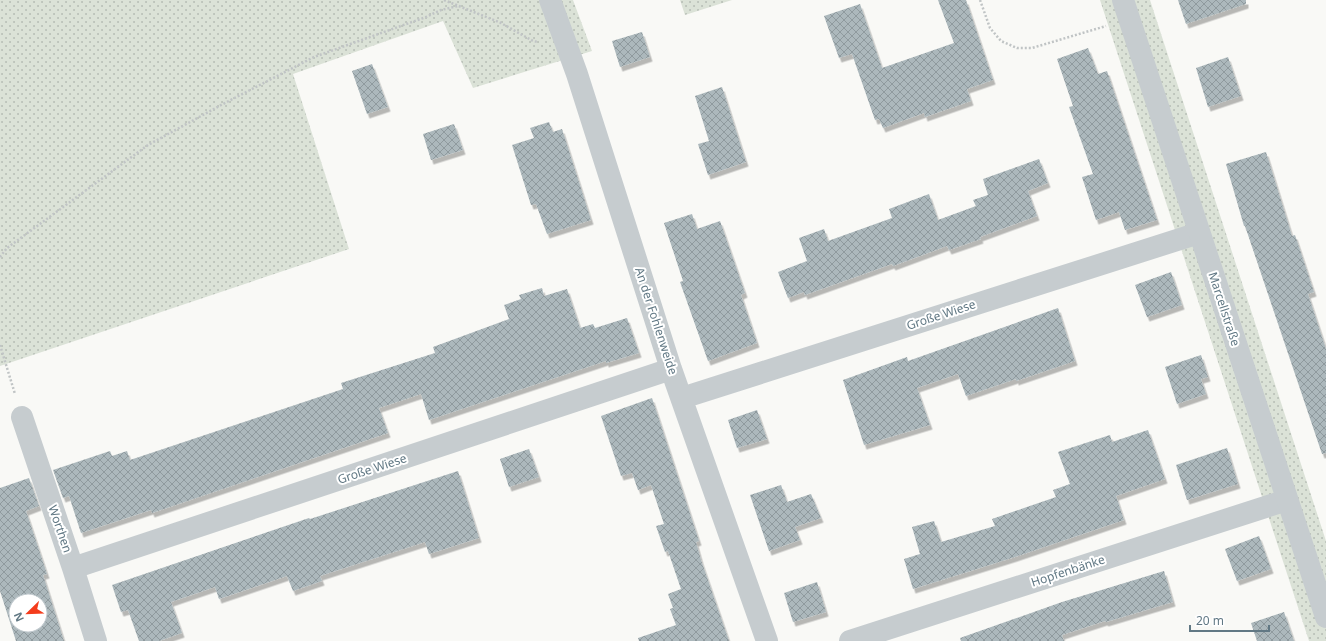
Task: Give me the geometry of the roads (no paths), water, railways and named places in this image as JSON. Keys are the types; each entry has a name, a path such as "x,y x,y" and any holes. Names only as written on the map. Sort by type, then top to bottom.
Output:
{"street":[{"name":"An der Fohlenweide","path":"550,0 577,74 671,369 767,641"},
{"name":"Marcellstraße","path":"1126,10 1326,617"},
{"name":"Große Wiese","path":"682,398 1199,233"},
{"name":"Große Wiese","path":"73,568 671,369"},
{"name":"Worthen","path":"22,417 96,641"},
{"name":"Hopfenbänke","path":"850,641 1287,500"}]}
